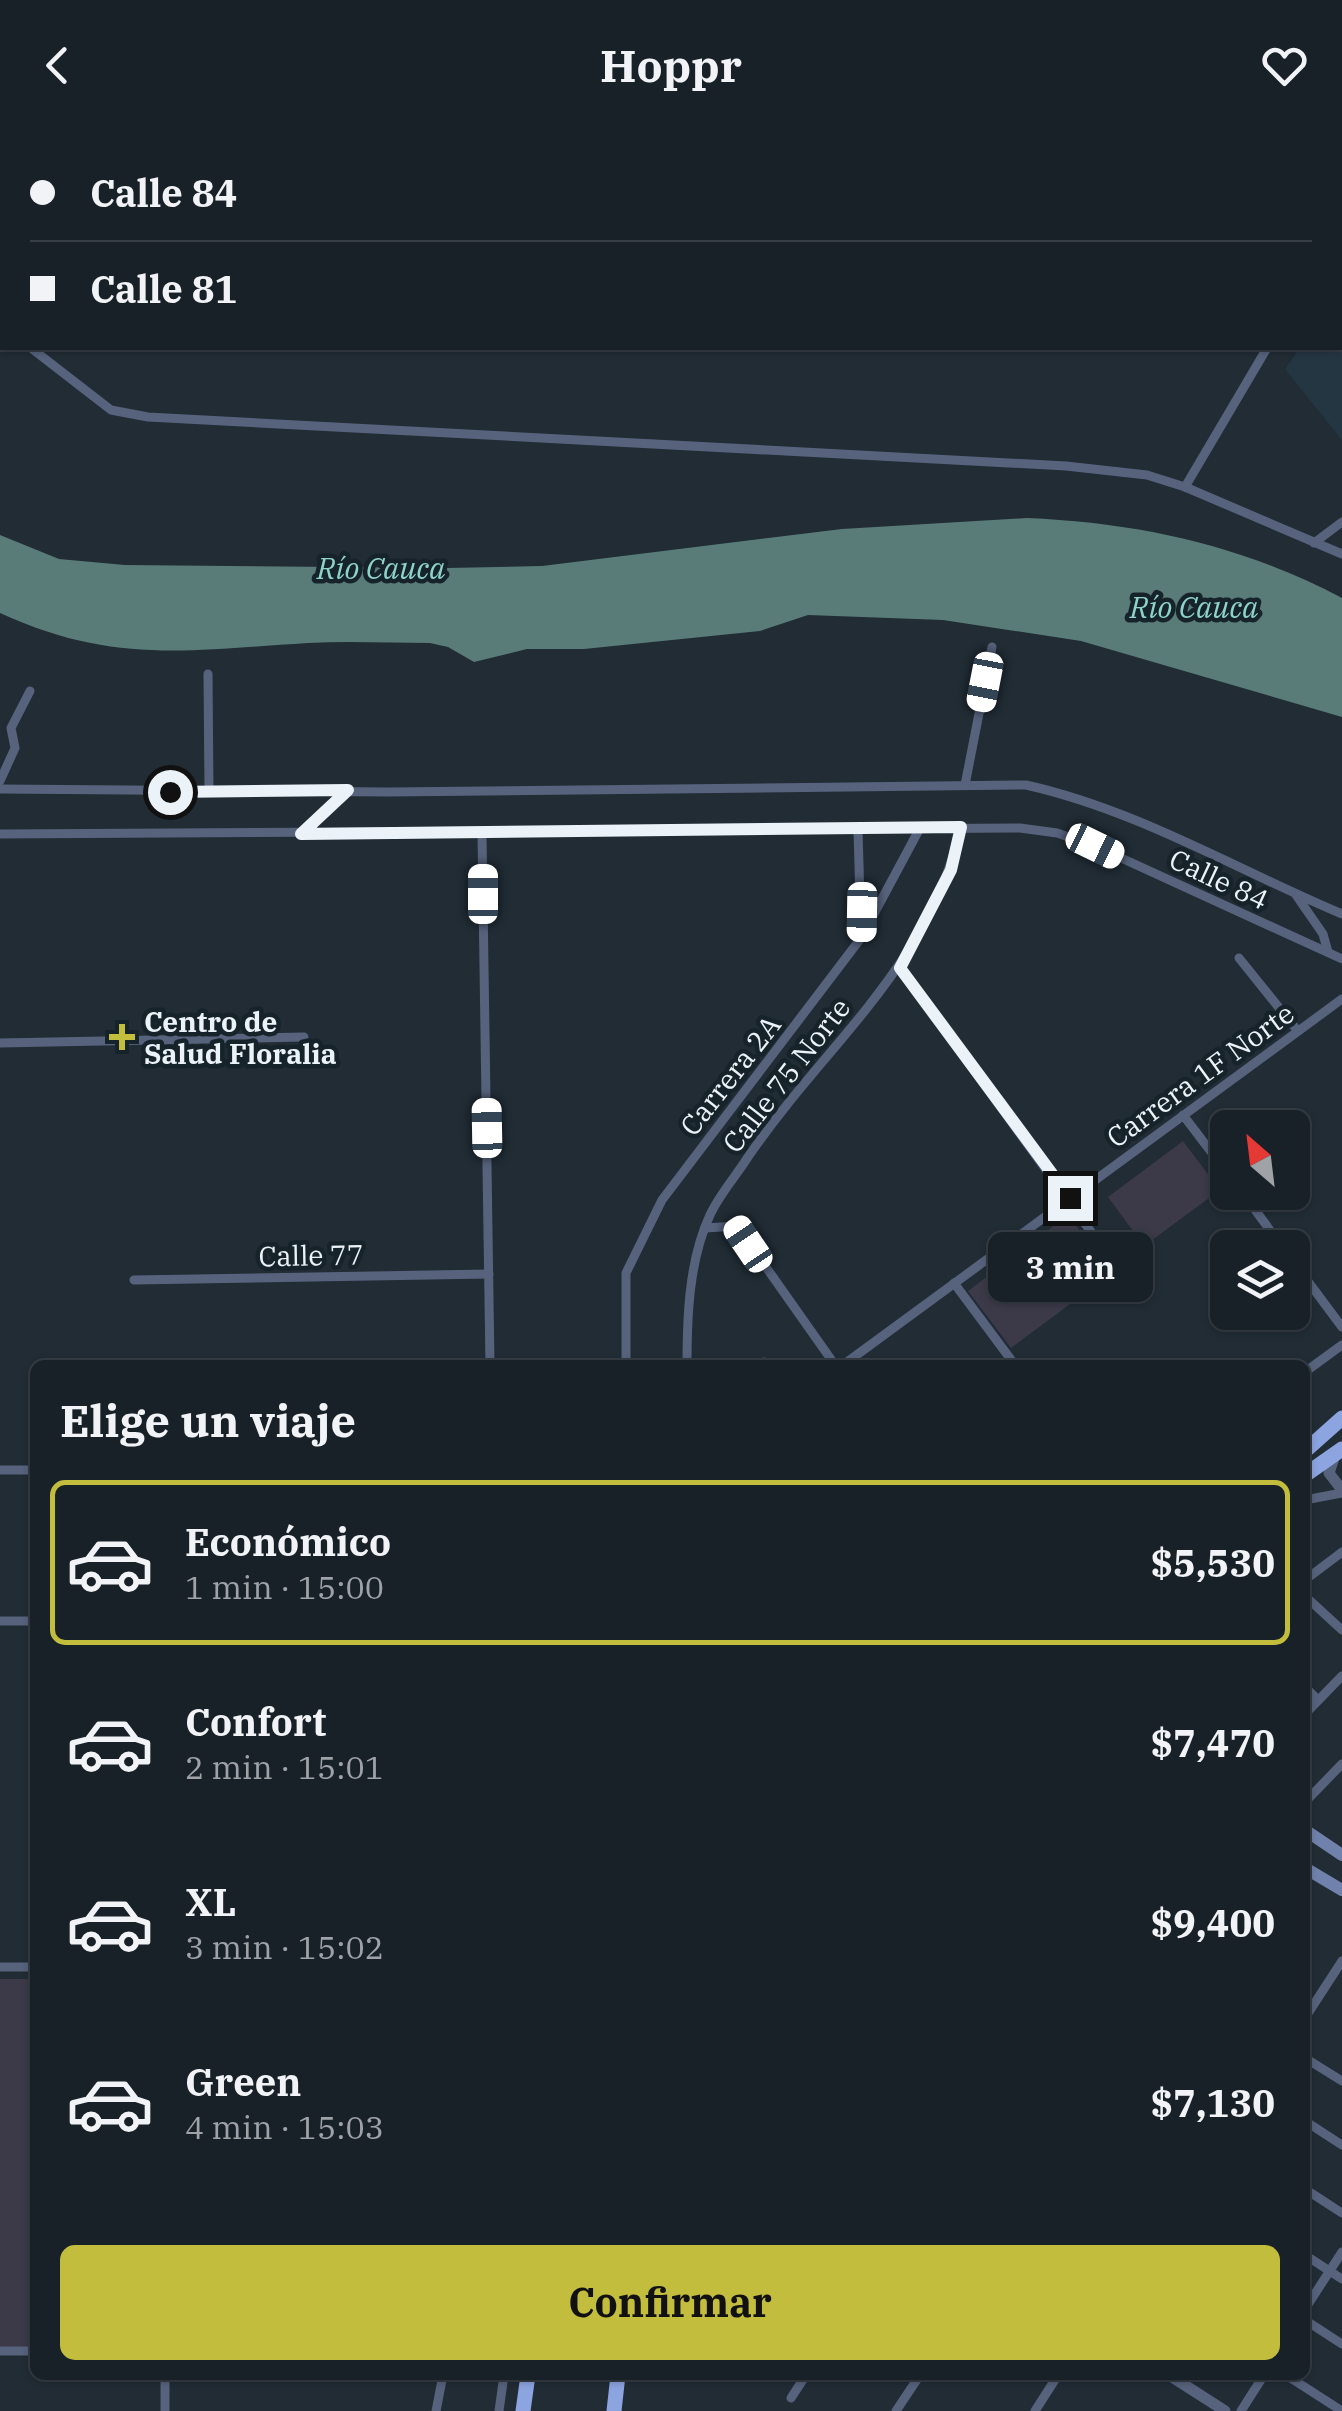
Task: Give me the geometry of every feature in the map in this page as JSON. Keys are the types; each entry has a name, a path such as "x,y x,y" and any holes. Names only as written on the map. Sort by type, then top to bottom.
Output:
{"highway":[{"path":"1310,1447 1342,1418"},
{"path":"1310,1474 1340,1450"},
{"path":"519,2380 522,2411"},
{"path":"522,2411 527,2380"},
{"path":"614,2411 617,2380"}],"main road":[{"path":"1310,1833 1340,1849"},
{"path":"1310,1871 1342,1890"}],"street":[{"path":"35,350 112,410 148,417 1066,466 1147,476 1185,487 1342,554"},
{"path":"1185,487 1266,350"},
{"path":"1314,543 1342,522"},
{"path":"966,786 992,647"},
{"path":"208,674 209,792"},
{"path":"0,780 15,748 11,728 30,691"},
{"name":"Calle 84","path":"0,789 209,792 1026,785 1072,796 1259,874 1342,914"},
{"path":"301,834 348,790"},
{"name":"Calle 75 Norte","path":"687,1360 693,1276 711,1212 758,1142 900,968 951,870 961,827"},
{"name":"Carrera 2A","path":"626,1360 626,1273 662,1200 861,938 920,828"},
{"name":"Calle 84","path":"0,834 1020,828 1070,837 1342,958"},
{"path":"858,831 861,938"},
{"path":"482,834 490,1360"},
{"path":"1296,895 1323,934 1328,952"},
{"path":"1239,958 1297,1030"},
{"path":"900,968 1123,1276"},
{"name":"Carrera 1F Norte","path":"851,1360 1342,999"},
{"path":"0,1042 304,1037"},
{"path":"1183,1114 1210,1150"},
{"path":"705,1228 736,1226 831,1360"},
{"name":"Calle 77","path":"134,1280 489,1274"},
{"path":"954,1283 1011,1360"},
{"path":"1310,1284 1342,1326"},
{"path":"1310,1368 1342,1345"},
{"path":"1310,1499 1342,1492 1329,1473 1340,1450"},
{"path":"0,1470 30,1470"},
{"path":"1310,1577 1340,1557"},
{"path":"1310,1601 1342,1630"},
{"path":"0,1621 30,1621"},
{"path":"1310,1709 1342,1676"},
{"path":"1310,1691 1318,1700"},
{"path":"1310,1797 1342,1764"},
{"path":"1310,2010 1342,1961"},
{"path":"0,1967 30,1966"},
{"path":"1310,2061 1342,2082"},
{"path":"1310,2124 1342,2144"},
{"path":"1310,2192 1342,2213"},
{"path":"1310,2302 1342,2252"},
{"path":"1310,2258 1342,2278"},
{"path":"1310,2323 1342,2344"},
{"path":"0,2351 30,2351"},
{"path":"165,2380 165,2411"},
{"path":"436,2411 442,2380"},
{"path":"499,2411 503,2380"},
{"path":"791,2398 803,2380"},
{"path":"896,2411 917,2380"},
{"path":"1035,2411 1055,2380"},
{"path":"1176,2380 1225,2411"},
{"path":"1241,2411 1261,2380"},
{"path":"1294,2380 1342,2411"}],"shaded area":[{"path":"1299,350 1342,350 1342,440 1285,369"},
{"path":"1183,1141 1210,1177 1210,1197 1144,1246 1108,1197"},
{"path":"1068,1215 1112,1273 1011,1348 968,1291"},
{"path":"0,1979 30,1979 30,2348 0,2348"}],"water":[{"name":"Río Cauca","path":"1027,518 1110,525 1189,540 1266,564 1342,598 1342,717 1081,641 943,620 808,615 760,631 584,649 527,649 474,662 448,647 430,643 323,642 188,650 116,647 41,630 0,613 0,535 59,559 125,565 447,568 542,566 842,529"}],"place":[{"name":"Centro de Salud Floralia","path":"122,1037"}],"route":[{"path":"170,792 348,790 301,834 790,832 961,827 951,870 930,918 900,968 1070,1198"}]}
